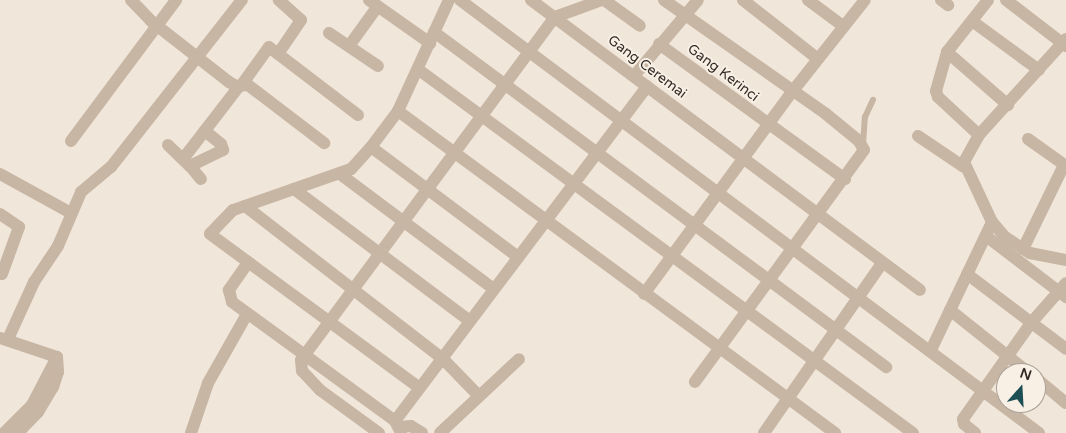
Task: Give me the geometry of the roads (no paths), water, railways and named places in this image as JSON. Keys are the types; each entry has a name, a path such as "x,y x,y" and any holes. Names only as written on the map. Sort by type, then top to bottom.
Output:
{"street":[{"path":"131,0 157,26 229,82 241,84 324,143"},
{"path":"71,141 176,0"},
{"path":"18,433 43,395 57,357 4,339 34,282 58,246 81,192 111,167 196,56 242,0"},
{"path":"278,54 301,20 279,0"},
{"path":"420,388 330,321 247,264 210,234 228,212 340,174 357,164 398,111 419,70 449,0"},
{"path":"460,0 530,50 910,334 1039,433"},
{"name":"Gang Ceremai","path":"531,0 818,216 920,290"},
{"path":"664,0 792,92 826,114 863,146 863,156 694,382"},
{"path":"634,76 659,44 687,17 698,0"},
{"path":"743,0 818,59"},
{"path":"808,0 843,26"},
{"path":"644,294 769,126 792,92 865,0"},
{"path":"979,135 938,97 936,86 947,52 988,0"},
{"path":"964,167 966,157 979,135 1065,43 1006,0"},
{"path":"379,433 343,409 308,378 301,365 306,354 554,17 598,1 640,26"},
{"path":"349,46 374,3 505,84 834,331 886,367"},
{"path":"972,21 1039,70"},
{"path":"329,33 378,66"},
{"name":"Gang Kerinci","path":"659,44 769,126 845,179"},
{"path":"186,163 205,131 269,47 358,115"},
{"path":"947,52 1008,105"},
{"path":"419,70 480,118 812,362 913,433"},
{"path":"398,427 420,388 647,86"},
{"path":"398,111 545,222 835,433"},
{"path":"186,163 222,150 221,144 205,131"},
{"path":"918,136 964,167 992,222 1005,237 1023,249 1066,260"},
{"path":"1023,249 1065,166 1028,139"},
{"path":"168,145 201,179"},
{"path":"371,148 518,257"},
{"path":"0,174 71,212"},
{"path":"340,174 494,288"},
{"path":"294,189 470,321"},
{"path":"245,206 354,288 442,358 478,395"},
{"path":"0,214 19,228 1,275"},
{"path":"927,347 950,310 992,222"},
{"path":"975,433 964,424 963,419 1032,323 1064,290 986,236"},
{"path":"764,433 789,400 812,362 882,263"},
{"path":"247,264 228,294 247,314 306,354 398,427 411,426 422,433"},
{"path":"967,274 1066,350"},
{"path":"950,310 1017,363"},
{"path":"191,433 208,384 247,314"},
{"path":"440,433 478,395 519,360"},
{"path":"1046,386 1066,403"},
{"path":"4,433 43,395"}],"lane":[{"path":"863,146 866,112 873,100"}]}
